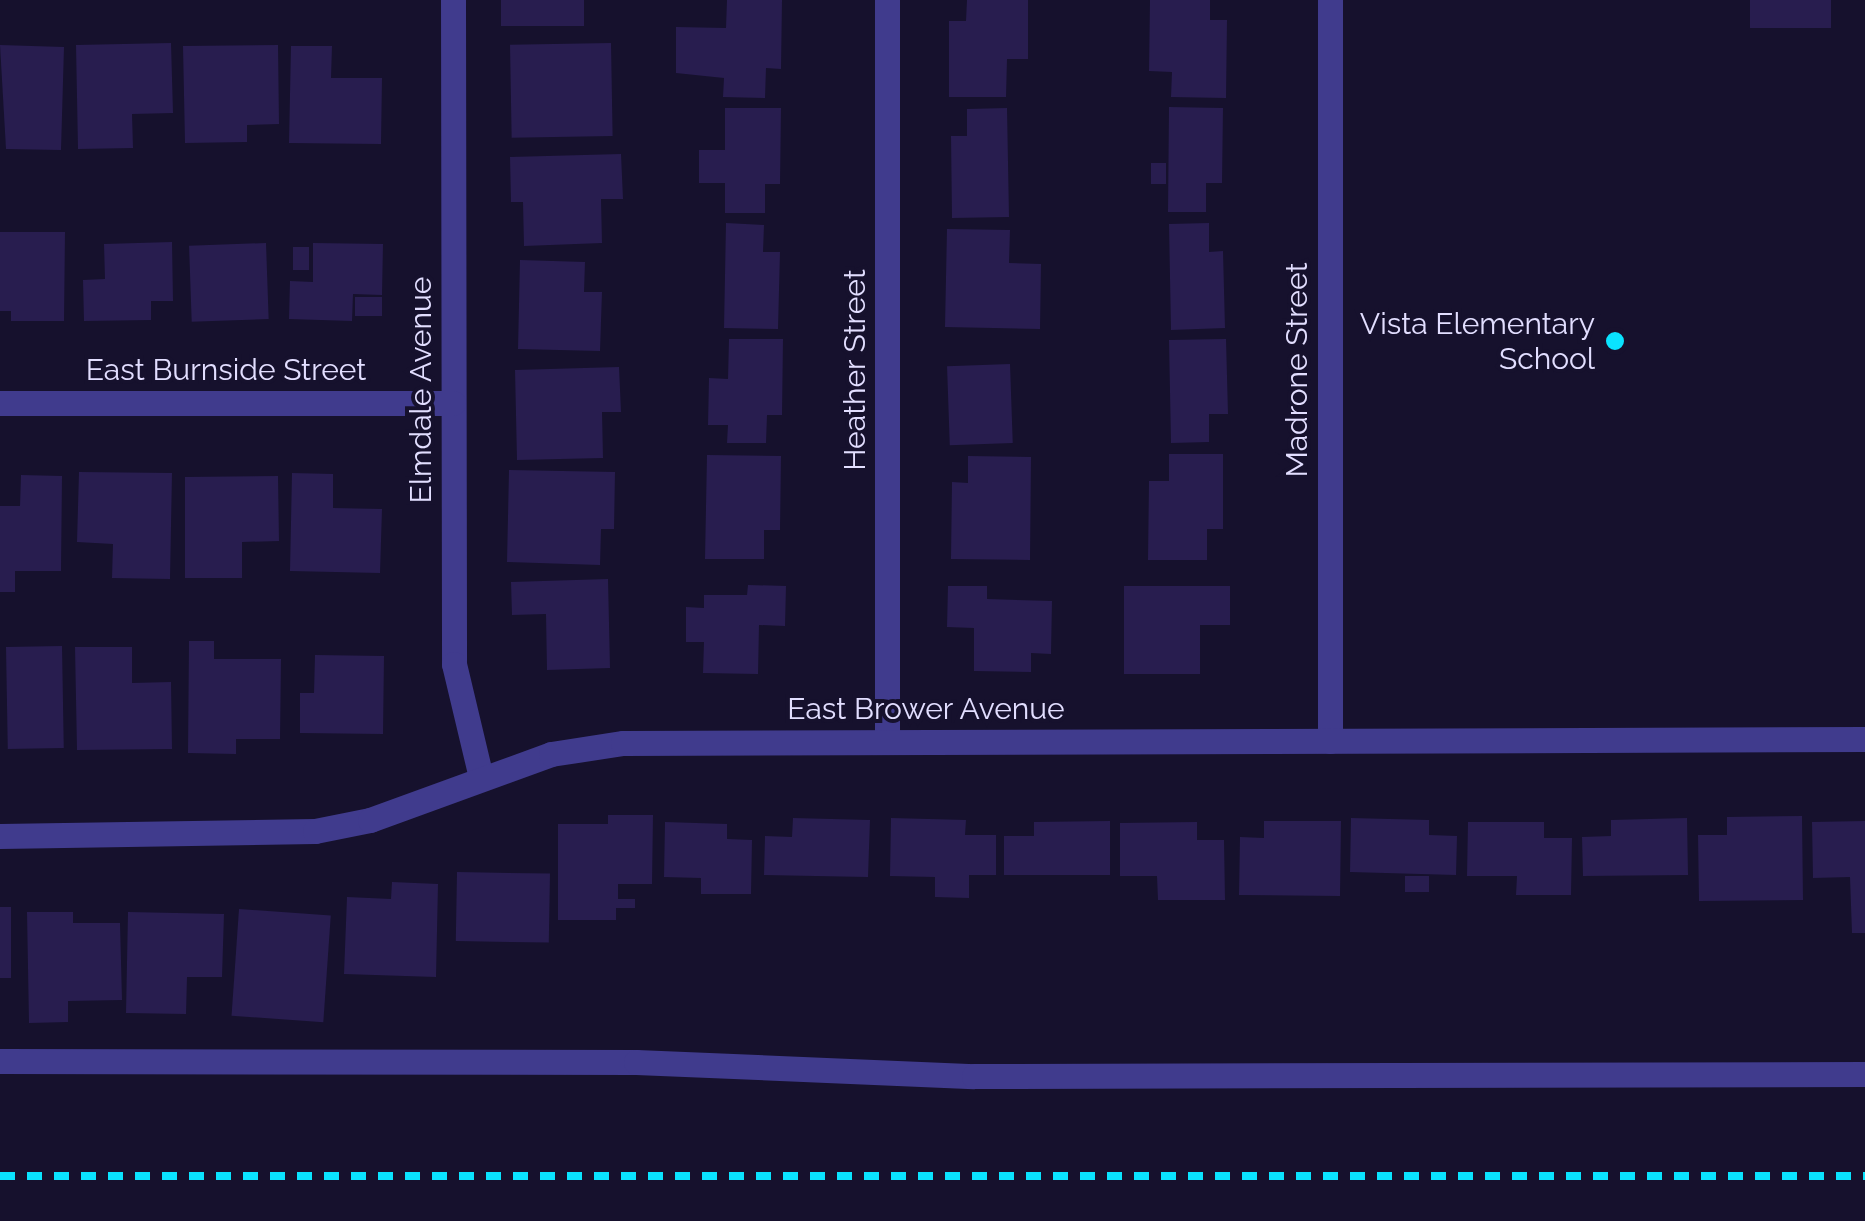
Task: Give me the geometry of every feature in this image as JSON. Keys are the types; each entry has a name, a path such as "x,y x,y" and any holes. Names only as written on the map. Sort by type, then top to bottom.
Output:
{"street":[{"name":"Elmdale Avenue","path":"453,0 454,664 481,777"},
{"name":"Heather Street","path":"887,0 887,741"},
{"name":"Madrone Street","path":"1330,0 1330,741"},
{"name":"East Burnside Street","path":"0,403 453,403"},
{"name":"East Brower Avenue","path":"0,836 316,831 370,820 552,754 623,743 1865,739"},
{"path":"0,1061 636,1062 974,1076 1865,1074"}],"building":[{"path":"501,0 584,0 584,26 501,26"},
{"path":"727,0 782,0 781,69 766,68 765,98 723,97 724,78 676,73 676,27 726,28"},
{"path":"967,0 1028,0 1028,59 1007,59 1006,97 949,97 949,21 966,21"},
{"path":"1150,0 1210,0 1210,20 1227,20 1226,98 1171,97 1172,72 1149,71"},
{"path":"1750,0 1831,0 1831,28 1750,28"},
{"path":"171,43 173,113 132,114 133,148 78,149 76,45"},
{"path":"611,43 613,136 512,138 510,45"},
{"path":"0,45 64,47 61,150 6,149"},
{"path":"278,45 279,124 247,125 247,142 185,143 183,46"},
{"path":"291,46 332,46 331,78 382,78 381,144 289,143"},
{"path":"1169,107 1223,108 1222,183 1206,183 1206,212 1168,212"},
{"path":"725,108 781,108 780,184 765,184 765,213 725,213 725,183 699,183 699,150 725,150"},
{"path":"1007,108 1009,217 952,218 951,136 967,136 967,109"},
{"path":"621,154 623,199 601,199 602,243 524,246 523,202 511,202 510,157"},
{"path":"1151,163 1166,163 1166,184 1151,184"},
{"path":"726,223 764,225 763,252 780,252 778,329 724,328"},
{"path":"1209,223 1209,252 1223,251 1225,328 1171,330 1169,224"},
{"path":"947,229 1010,230 1009,263 1041,264 1040,329 945,327"},
{"path":"0,232 65,232 64,321 11,321 11,311 0,311"},
{"path":"172,242 173,301 151,301 151,320 84,321 83,280 105,279 104,244"},
{"path":"266,243 269,319 192,322 189,246"},
{"path":"313,243 383,244 382,295 353,294 352,321 289,319 290,281 313,282"},
{"path":"293,247 309,247 309,270 293,270"},
{"path":"520,260 585,262 584,292 602,292 600,351 518,349"},
{"path":"355,297 382,297 382,316 355,316"},
{"path":"729,339 783,339 782,415 767,415 766,443 727,443 728,425 708,425 709,378 728,379"},
{"path":"1226,339 1228,414 1209,414 1209,442 1171,443 1169,340"},
{"path":"1010,364 1013,443 950,445 947,366"},
{"path":"619,367 621,412 602,412 603,458 517,460 515,370"},
{"path":"1169,454 1223,454 1223,529 1207,529 1207,560 1148,560 1149,481 1169,481"},
{"path":"707,455 781,456 780,530 764,530 764,559 705,559"},
{"path":"968,456 1031,457 1030,560 951,559 952,482 968,483"},
{"path":"509,470 615,472 614,529 601,529 600,565 507,562"},
{"path":"79,472 172,473 170,579 112,578 113,544 77,542"},
{"path":"292,473 333,474 333,508 382,509 380,573 290,571"},
{"path":"21,475 62,476 61,571 15,571 15,592 0,592 0,506 20,506"},
{"path":"278,476 279,541 242,542 242,578 185,578 185,477"},
{"path":"608,579 610,668 547,670 546,614 512,615 511,582"},
{"path":"748,585 786,586 785,626 759,625 758,674 703,673 704,642 686,642 686,607 704,608 704,595 747,595"},
{"path":"948,586 987,586 987,599 1052,601 1051,654 1031,653 1031,672 974,671 974,628 947,627"},
{"path":"1124,586 1230,586 1230,625 1200,625 1200,674 1124,674"},
{"path":"189,641 214,641 214,659 281,659 280,739 236,739 236,754 188,753"},
{"path":"62,646 64,748 8,749 6,647"},
{"path":"75,647 132,647 132,683 171,682 172,749 77,750"},
{"path":"315,655 384,656 383,734 300,733 300,693 314,693"},
{"path":"608,815 653,815 652,884 618,884 618,899 635,899 635,908 616,908 616,920 558,920 558,824 608,824"},
{"path":"1802,816 1803,900 1699,901 1698,835 1727,835 1727,817"},
{"path":"793,818 870,820 868,877 764,875 765,836 792,837"},
{"path":"891,818 966,820 965,835 996,835 996,875 969,875 969,898 935,897 935,877 890,876"},
{"path":"1351,818 1429,820 1429,835 1457,836 1456,875 1350,872"},
{"path":"1687,818 1688,875 1583,876 1582,837 1611,836 1611,820"},
{"path":"1110,821 1110,875 1004,875 1004,836 1034,836 1034,822"},
{"path":"1264,821 1341,821 1340,896 1239,895 1240,837 1264,838"},
{"path":"1865,821 1865,933 1852,933 1850,877 1813,878 1812,822"},
{"path":"665,822 727,824 727,839 752,840 751,894 701,894 701,878 664,877"},
{"path":"1197,822 1197,840 1224,840 1225,900 1158,900 1157,876 1120,876 1120,823"},
{"path":"1468,822 1544,822 1544,838 1572,838 1571,895 1516,895 1517,876 1467,876"},
{"path":"457,872 550,874 549,943 456,941"},
{"path":"1405,876 1429,876 1429,892 1405,892"},
{"path":"392,882 438,884 436,977 344,974 347,897 391,899"},
{"path":"0,907 11,907 11,978 0,978"},
{"path":"239,909 331,915 323,1022 232,1016"},
{"path":"27,912 73,912 73,923 120,923 122,1000 68,1001 68,1022 29,1023"},
{"path":"128,912 224,914 222,977 187,977 186,1014 126,1013"}],"railway":[{"path":"0,1176 1865,1176"}],"place":[{"name":"Vista Elementary School","path":"1615,341"}]}
